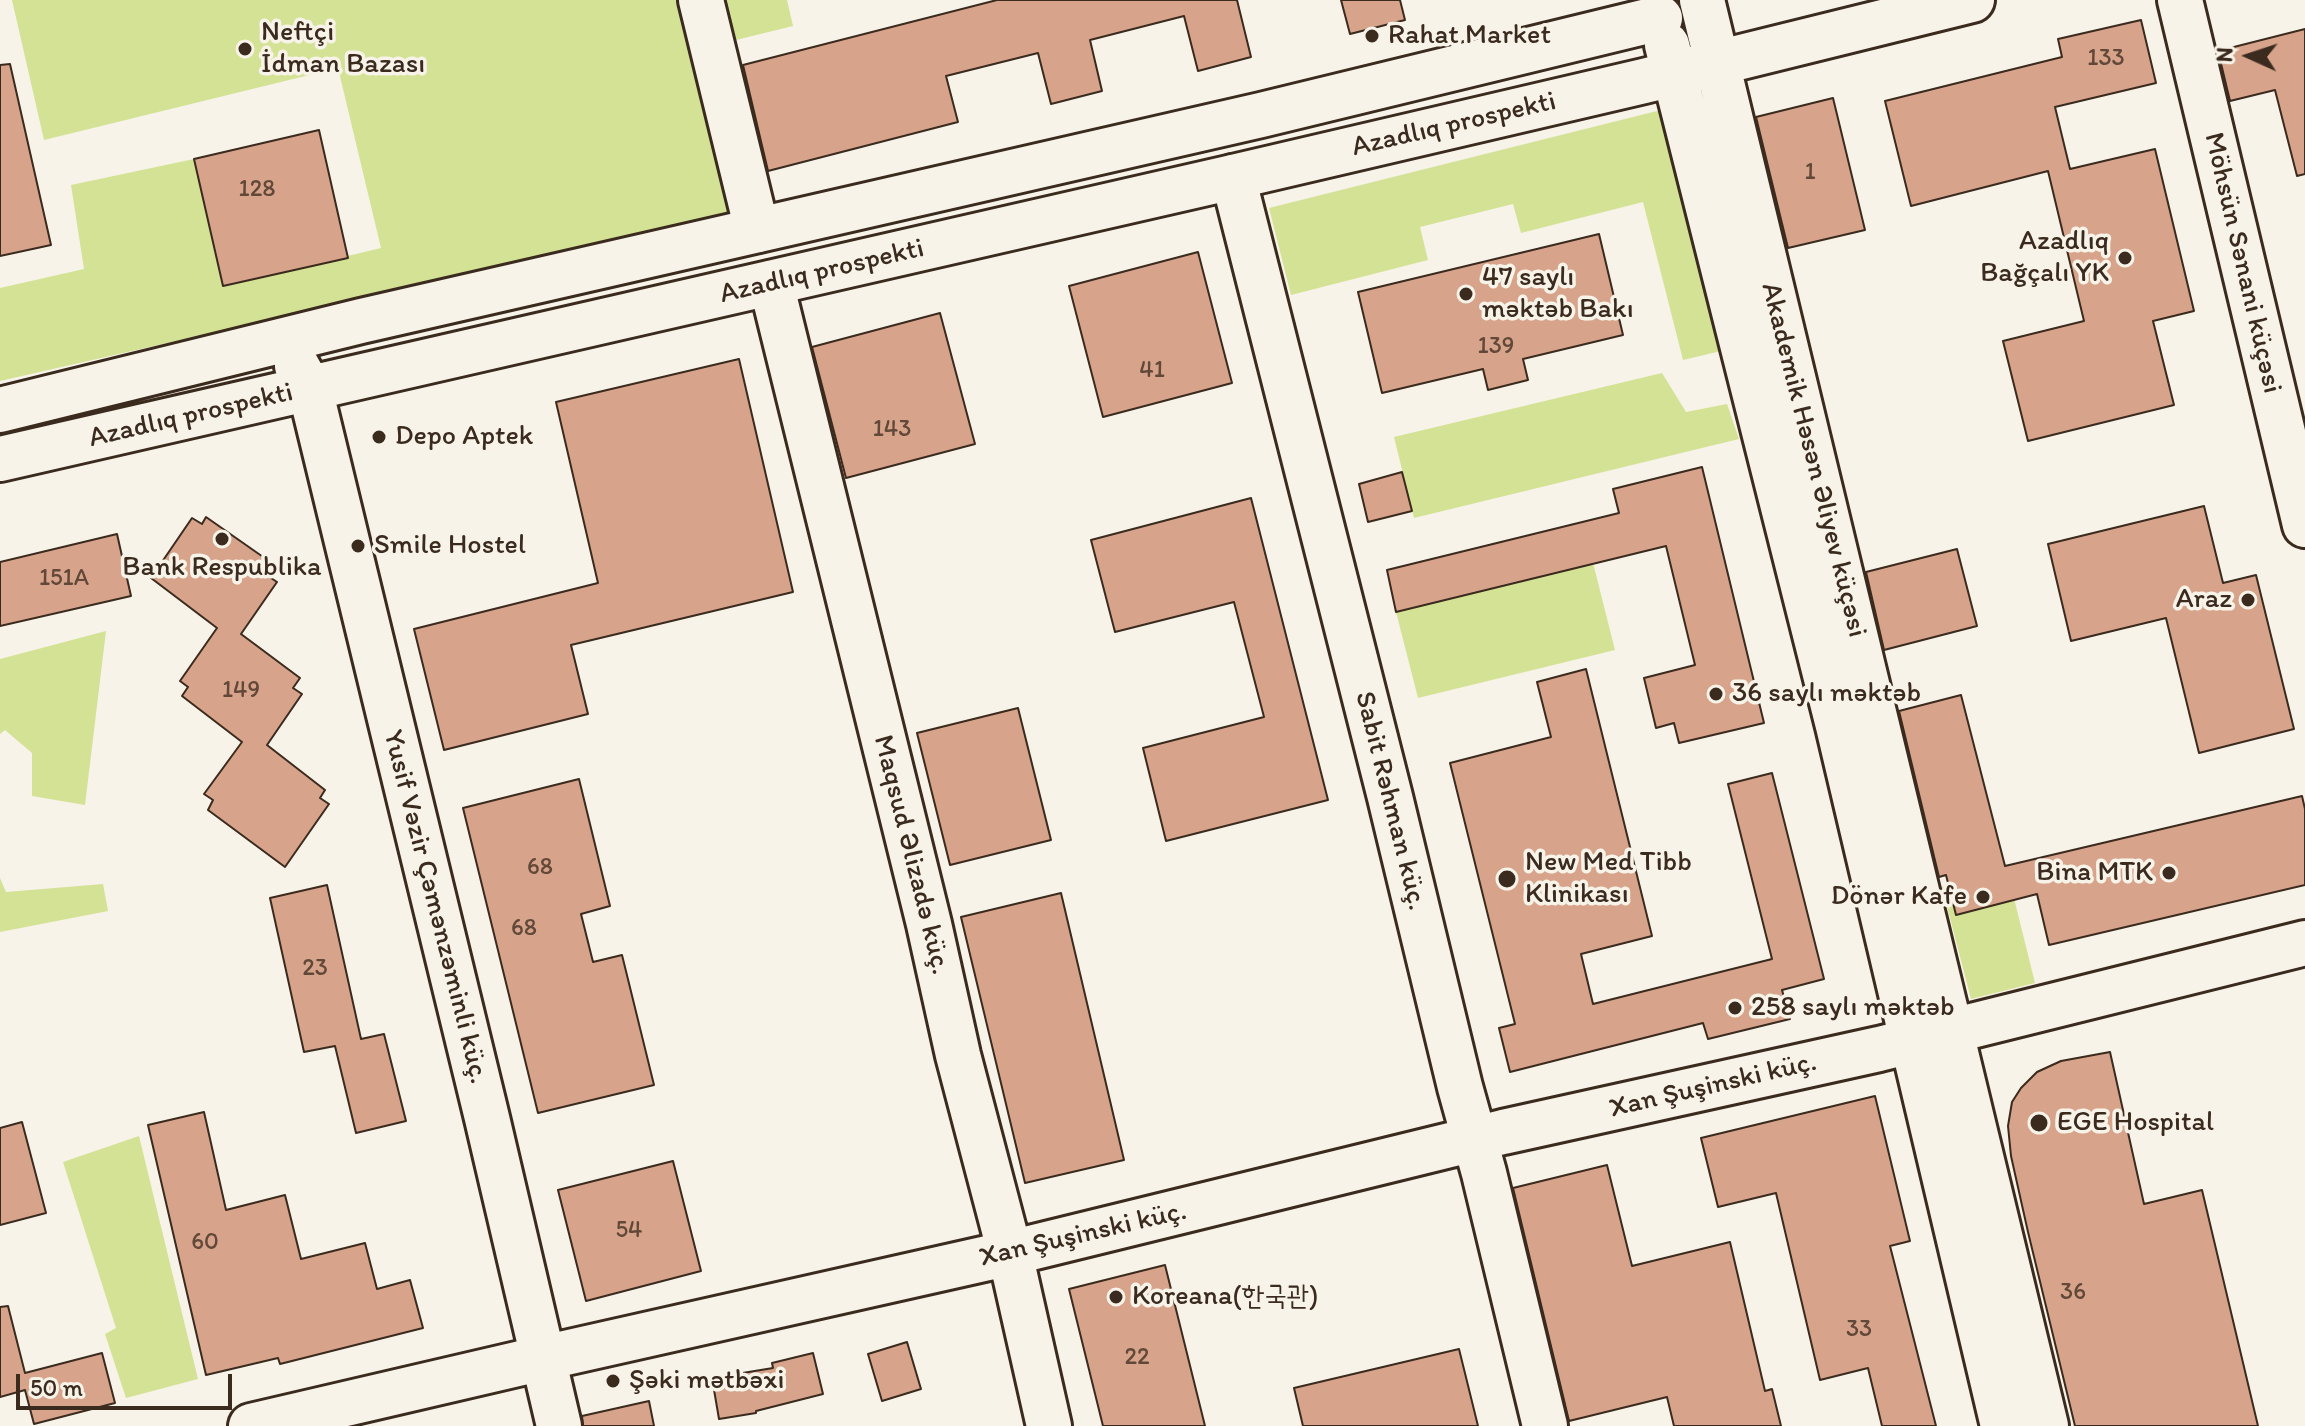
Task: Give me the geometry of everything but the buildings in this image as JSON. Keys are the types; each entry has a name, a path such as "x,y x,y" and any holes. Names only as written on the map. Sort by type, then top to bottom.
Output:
{"main road":[{"path":"701,0 757,230"},
{"name":"Akademik Həsən Əliyev küçəsi","path":"1702,0 1727,74 1933,1035 2003,1426"},
{"path":"1727,74 1972,0"},
{"name":"Möhsün Sənani küçəsi","path":"2180,0 2305,525"},
{"name":"Azadlıq prospekti","path":"0,410 757,230 1261,115 1649,14"},
{"name":"Akademik Həsən Əliyev küçəsi","path":"1649,14 1834,710 1933,1035 2046,1426"},
{"name":"Azadlıq prospekti","path":"0,459 1233,177 1727,74"},
{"name":"Sabit Rəhman küç.","path":"1233,177 1545,1426"},
{"name":"Maqsud Əlizadə küç.","path":"771,283 958,1055 1010,1253 1049,1426"},
{"path":"267,345 287,356 298,367 310,389"},
{"name":"Yusif Vəzir Çəmənzəminli küç.","path":"310,389 559,1426"},
{"name":"Xan Şuşinski küç.","path":"251,1426 1010,1253 1475,1140 1933,1035 2305,943"}],"green space":[{"path":"12,0 677,0 731,215 0,381 0,288 84,269 71,185 194,159 223,286 381,248 338,68 44,140"},
{"path":"726,0 787,0 793,26 736,40"},
{"path":"1661,110 1721,351 1683,360 1643,202 1521,233 1513,204 1420,227 1428,260 1291,295 1269,208"},
{"path":"1662,373 1686,412 1727,404 1739,439 1414,518 1394,437"},
{"path":"1593,563 1615,650 1418,698 1396,612"},
{"path":"106,631 85,805 32,796 32,753 5,730 0,734 0,659"},
{"path":"2007,870 2035,983 1971,999 1942,887"},
{"path":"0,878 6,892 103,884 108,911 0,932"},
{"path":"139,1136 198,1379 126,1398 105,1334 116,1328 63,1162"}],"place":[{"name":"Rahat Market","path":"1372,36"},
{"name":"Neftçi İdman Bazası","path":"245,49"},
{"name":"Azadlıq Bağçalı YK","path":"2125,258"},
{"name":"47 saylı məktəb Bakı","path":"1466,294"},
{"name":"Depo Aptek","path":"379,437"},
{"name":"Bank Respublika","path":"222,539"},
{"name":"Smile Hostel","path":"358,546"},
{"name":"Araz","path":"2248,600"},
{"name":"36 saylı məktəb","path":"1716,694"},
{"name":"Bina MTK","path":"2169,873"},
{"name":"New Med Tibb Klinikası","path":"1507,879"},
{"name":"Dönər Kafe","path":"1983,897"},
{"name":"258 saylı məktəb","path":"1735,1008"},
{"name":"EGE Hospital","path":"2039,1123"},
{"name":"Koreana(한국관)","path":"1116,1297"},
{"name":"Şəki mətbəxi","path":"613,1381"}]}
